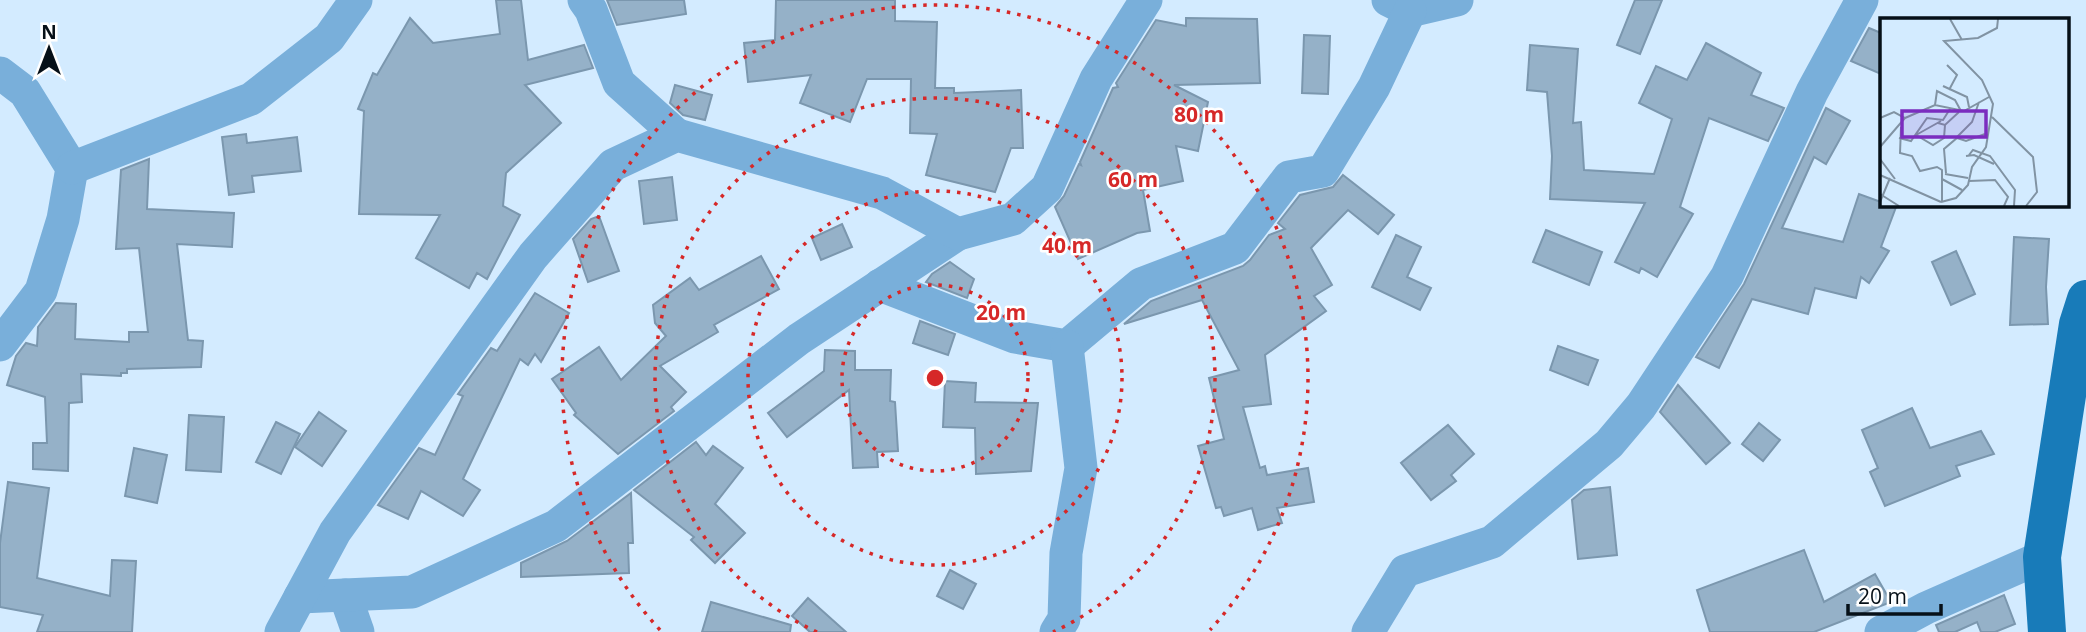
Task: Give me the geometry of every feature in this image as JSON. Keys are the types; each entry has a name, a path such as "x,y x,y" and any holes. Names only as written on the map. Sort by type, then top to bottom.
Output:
{"main road":[{"path":"2047,632 2042,557 2078,324 2086,299"}],"street":[{"path":"72,168 251,99 329,38 356,0"},
{"path":"584,0 591,10 618,83 677,135 882,193 958,234"},
{"path":"300,597 412,592 556,526 799,339 958,234 1013,219 1047,188 1096,79 1146,0"},
{"path":"880,285 1015,337 1067,346 1141,284 1235,248 1289,177 1323,171 1374,87 1399,5 1457,0"},
{"path":"1368,632 1405,571 1492,542 1609,444 1641,406 1727,276 1812,92 1862,0"},
{"path":"0,73 25,92 72,168 63,219 41,290 0,345"},
{"path":"281,632 335,533 533,257 613,165 677,135"},
{"path":"1056,632 1064,619 1066,553 1081,468 1067,346"},
{"path":"1881,632 1926,608 2042,557"},
{"path":"345,595 358,632"}],"building":[{"path":"496,0 521,0 528,60 584,45 593,68 525,85 561,123 506,173 503,206 520,215 487,279 477,273 469,288 416,258 440,215 359,214 364,111 358,109 373,73 377,75 410,18 433,43 500,34"},
{"path":"607,0 684,0 686,14 617,25"},
{"path":"776,0 895,0 895,21 937,22 935,88 954,88 954,93 1021,90 1023,148 1011,148 995,192 926,175 937,134 910,133 911,79 867,79 850,122 800,103 811,75 748,82 744,43 775,40"},
{"path":"1635,0 1662,0 1640,54 1617,45"},
{"path":"1186,18 1257,19 1260,83 1174,85 1208,102 1198,151 1176,146 1183,181 1143,190 1150,231 1137,233 1078,259 1055,207 1064,196 1079,164 1081,165 1113,88 1118,87 1116,83 1156,20 1186,26"},
{"path":"1869,28 1880,33 1880,74 1851,61"},
{"path":"1304,35 1330,36 1328,94 1302,93"},
{"path":"1706,43 1761,73 1751,95 1784,108 1768,141 1709,118 1680,207 1693,214 1657,277 1641,268 1639,273 1615,262 1645,203 1550,199 1552,156 1547,92 1527,90 1530,45 1578,49 1573,123 1581,122 1584,170 1654,174 1672,119 1639,103 1656,66 1687,80"},
{"path":"675,85 712,95 705,120 683,115 670,103"},
{"path":"1826,108 1850,121 1826,164 1814,157 1782,228 1843,242 1859,194 1880,202 1880,206 1896,207 1881,247 1889,251 1869,283 1861,277 1856,298 1815,288 1808,314 1752,299 1719,368 1696,357 1744,284"},
{"path":"246,134 247,143 297,137 301,171 252,176 254,192 229,195 222,137"},
{"path":"149,159 147,209 234,213 232,247 177,244 188,340 203,341 201,367 127,369 127,373 121,373 121,376 81,374 82,402 69,403 68,471 33,469 33,443 47,443 45,397 7,385 16,356 26,343 37,346 38,327 56,303 76,304 75,339 129,342 129,332 148,332 139,248 116,249 121,170"},
{"path":"1343,175 1394,215 1378,234 1348,210 1311,248 1332,285 1314,296 1326,311 1265,355 1271,404 1243,407 1260,468 1265,466 1267,475 1308,468 1314,502 1277,508 1282,523 1258,530 1252,508 1224,516 1221,507 1216,508 1198,446 1224,439 1209,378 1239,370 1202,300 1124,324 1151,301 1243,266 1269,235 1285,229 1278,223 1300,195 1333,187"},
{"path":"672,177 677,220 644,224 639,181"},
{"path":"599,216 619,271 588,282 573,239 591,219"},
{"path":"842,224 852,247 821,260 812,238"},
{"path":"1546,230 1602,252 1589,285 1533,262"},
{"path":"1396,235 1421,247 1407,277 1431,288 1420,310 1372,287"},
{"path":"2014,237 2049,239 2046,287 2048,324 2010,325"},
{"path":"1956,251 1975,294 1951,305 1932,262"},
{"path":"761,256 779,289 714,325 718,332 660,366 686,392 671,407 674,411 618,454 574,415 576,413 552,379 599,347 621,380 666,336 655,323 653,305 690,278 699,290"},
{"path":"950,262 974,279 967,298 926,282 932,274"},
{"path":"535,293 569,313 541,362 535,354 528,365 520,359 463,479 480,490 463,516 421,491 408,519 378,505 419,448 435,455 463,396 458,394 491,348 497,351"},
{"path":"920,321 955,334 948,355 913,343"},
{"path":"1558,346 1598,360 1588,385 1550,370"},
{"path":"825,350 855,351 855,370 891,370 890,401 895,402 898,451 877,452 878,467 853,468 849,390 787,437 768,413 824,371"},
{"path":"945,381 976,383 975,402 1038,403 1031,471 976,474 975,428 943,427"},
{"path":"1678,385 1730,443 1706,464 1660,412"},
{"path":"1912,408 1930,448 1981,431 1994,454 1956,466 1960,476 1885,506 1870,472 1878,468 1862,430"},
{"path":"319,412 346,431 322,466 295,447"},
{"path":"189,415 224,417 221,472 186,470"},
{"path":"276,422 300,434 281,474 256,462"},
{"path":"1759,423 1780,440 1763,461 1742,444"},
{"path":"1448,425 1474,454 1451,475 1456,481 1431,500 1401,463"},
{"path":"696,442 706,455 713,446 743,468 715,504 745,533 715,563 691,540 694,537 634,490"},
{"path":"134,448 167,455 157,503 125,496"},
{"path":"8,482 49,488 37,578 110,596 112,560 136,561 132,632 37,632 43,615 0,607 0,543"},
{"path":"1610,487 1617,555 1578,559 1572,500 1584,490"},
{"path":"631,493 633,543 628,543 629,573 521,577 521,563 567,541"},
{"path":"1804,550 1824,602 1875,574 1891,602 1814,632 1710,632 1697,590"},
{"path":"950,570 976,584 963,609 937,596"},
{"path":"2004,595 2015,624 1995,632 1981,632 1977,622 1955,632 1939,632 1936,625"},
{"path":"808,598 846,632 810,632 792,616"},
{"path":"711,602 791,625 790,632 702,632"}]}
